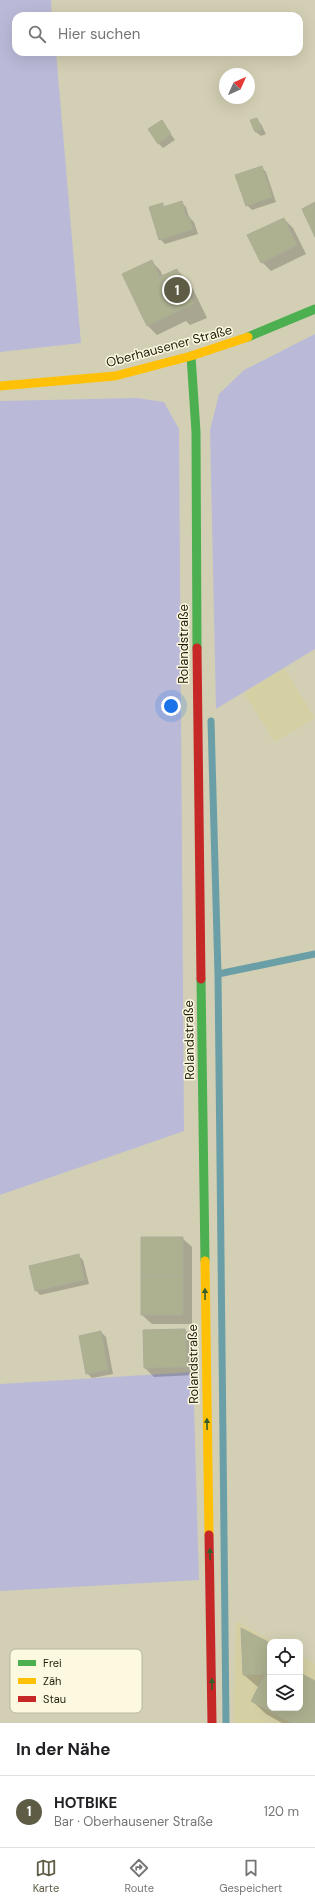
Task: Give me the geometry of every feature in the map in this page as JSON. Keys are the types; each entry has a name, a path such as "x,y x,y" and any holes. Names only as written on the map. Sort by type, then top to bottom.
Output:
{"street":[{"name":"Oberhausener Straße","path":"0,386 115,376 191,356 244,339 315,309"},
{"name":"Rolandstraße","path":"191,356 196,432 197,717 212,1723"}],"shaded area":[{"path":"0,0 51,0 52,12 12,12 12,56 56,56 81,343 0,352"},
{"path":"315,334 315,649 216,709 210,430 219,394 244,370"},
{"path":"137,398 164,402 179,429 184,1131 0,1195 0,401"},
{"path":"284,668 315,718 275,742 244,693"},
{"path":"193,1372 199,1580 0,1591 0,1384"},
{"path":"236,1621 269,1639 267,1639 267,1711 303,1711 303,1658 315,1664 315,1723 233,1723"}],"building":[{"path":"257,118 262,130 255,132 250,120"},
{"path":"162,120 171,134 158,144 148,129"},
{"path":"262,166 272,197 246,206 235,175"},
{"path":"182,201 186,217 189,216 193,229 159,240 149,207 163,203 163,207"},
{"path":"315,202 315,237 302,209"},
{"path":"284,218 297,245 261,263 247,235"},
{"path":"152,260 176,312 147,326 122,274"},
{"path":"177,269 194,304 176,312 159,277"},
{"path":"141,1237 183,1237 183,1275 141,1275"},
{"path":"79,1254 84,1280 35,1291 29,1266"},
{"path":"141,1275 183,1275 183,1315 141,1315"},
{"path":"185,1329 187,1367 144,1368 143,1330"},
{"path":"101,1331 108,1370 86,1374 79,1336"},
{"path":"241,1628 267,1641 267,1670 265,1674 243,1675"},
{"path":"267,1671 267,1710 251,1701"},
{"path":"303,1675 315,1681 315,1723 292,1723 270,1711 303,1711"}],"waterway":[{"path":"211,721 218,974 226,1723"},
{"path":"218,974 315,954"}],"traffic: fast":[{"path":"248,337 315,309"},
{"path":"191,356 196,432 197,648"},
{"path":"201,979 205,1261"}],"traffic: slow":[{"path":"0,386 115,376 191,356 248,337"},
{"path":"205,1261 209,1535"}],"traffic: jam":[{"path":"197,648 201,979"},
{"path":"209,1535 212,1723"}],"place":[{"name":"HOTBIKE","path":"177,290"}]}
